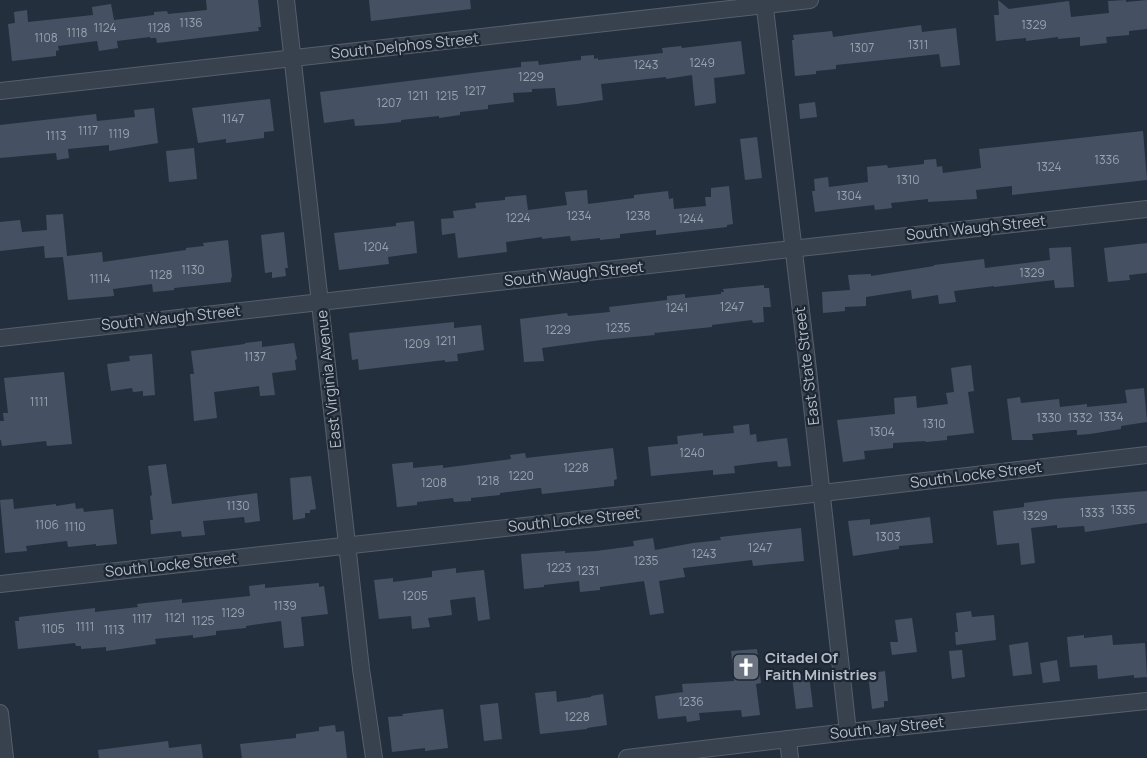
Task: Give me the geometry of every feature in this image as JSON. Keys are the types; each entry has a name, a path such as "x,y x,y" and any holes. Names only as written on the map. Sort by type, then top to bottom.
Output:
{"street":[{"name":"East Virginia Avenue","path":"286,0 361,669 374,758"},
{"name":"South Delphos Street","path":"0,91 293,59 764,3 810,0"},
{"name":"East State Street","path":"764,3 794,249 848,732"},
{"name":"South Waugh Street","path":"0,338 1147,209"},
{"name":"South Locke Street","path":"0,584 1147,455"},
{"name":"South Jay Street","path":"627,758 848,732 1147,701"},
{"path":"0,713 5,758"},
{"path":"788,739 790,758"}],"building":[{"path":"206,0 258,0 261,27 258,27 259,31 157,43 156,38 150,37 117,41 118,48 99,51 97,41 58,46 59,50 56,51 56,56 12,61 8,24 15,23 14,12 27,10 28,22 93,15 92,7 111,4 114,20 154,15 154,12 167,11 168,14 207,10"},
{"path":"369,0 470,0 471,9 371,21"},
{"path":"998,0 1009,9 1069,1 1071,17 1109,13 1108,1 1147,0 1147,29 1129,31 1129,35 1106,37 1107,43 1080,46 1080,37 1058,39 1058,37 1026,41 1026,38 996,41 994,15 999,15"},
{"path":"921,25 922,32 956,28 960,65 941,67 939,54 836,65 836,69 816,71 816,74 795,76 793,35 832,31 833,37"},
{"path":"741,41 745,74 714,78 716,103 695,106 692,75 601,84 603,100 577,104 557,106 555,88 532,89 532,92 513,93 514,102 488,105 488,109 460,112 460,115 355,126 354,119 324,123 320,92 521,67 521,62 538,61 539,65 581,60 581,56 594,55 594,59 598,58 598,60 663,53 662,48 681,46 682,48"},
{"path":"270,99 274,131 264,132 264,138 226,143 226,139 198,143 192,108"},
{"path":"815,102 817,117 800,119 799,104"},
{"path":"154,108 158,143 109,151 109,145 68,149 69,158 57,160 56,153 0,158 0,125 96,114 97,121 135,117 134,110"},
{"path":"1143,131 1147,180 1012,195 1012,186 976,190 977,199 928,202 928,199 891,203 892,208 875,210 874,205 815,212 812,191 815,191 814,179 828,177 829,187 868,182 867,167 887,165 888,168 924,164 924,160 936,159 937,167 942,166 943,173 981,168 979,149"},
{"path":"757,137 762,178 745,180 740,139"},
{"path":"194,148 197,179 169,182 166,151"},
{"path":"729,186 733,224 727,225 727,227 656,235 656,230 620,234 620,238 600,240 600,238 571,241 570,236 542,239 542,237 506,242 507,252 458,258 455,233 442,235 441,219 454,218 453,211 476,208 475,203 505,200 505,197 526,195 528,210 567,205 565,192 587,190 588,204 634,198 634,195 668,191 669,199 673,198 674,209 706,206 705,197 711,197 711,188"},
{"path":"63,214 67,256 102,252 103,262 186,250 186,248 204,246 203,243 228,240 231,282 153,292 152,284 113,289 114,296 68,300 63,257 45,258 44,246 0,251 0,222 20,220 22,232 47,230 46,215"},
{"path":"414,221 417,253 388,257 389,264 339,270 334,233 396,226 396,223"},
{"path":"284,232 288,268 285,268 286,276 272,278 272,272 265,273 261,235"},
{"path":"1147,243 1147,273 1129,275 1130,280 1108,282 1104,248"},
{"path":"1071,247 1074,287 1055,288 1054,280 954,291 956,302 939,304 938,295 912,299 911,290 866,297 866,306 845,307 845,311 823,313 822,292 850,290 848,275 871,274 871,276 934,265 984,259 985,268 1050,260 1049,248"},
{"path":"764,285 764,288 769,288 771,307 763,307 764,322 753,323 752,320 712,325 712,327 654,333 655,335 542,348 544,361 524,362 520,319 567,313 568,316 610,312 609,307 667,300 667,296 685,294 685,298 721,294 721,292 724,292 723,289"},
{"path":"454,322 454,328 481,325 484,350 457,354 458,361 445,362 445,360 359,370 358,359 352,360 349,333"},
{"path":"262,341 262,347 294,343 297,359 295,360 296,370 272,373 275,395 260,396 259,386 214,392 217,418 194,421 190,374 194,374 191,351"},
{"path":"152,354 155,395 143,396 143,391 133,392 132,388 111,391 107,364 130,361 129,356"},
{"path":"971,365 974,391 968,392 974,433 947,436 947,440 893,443 893,448 864,451 865,459 843,462 837,420 895,414 894,398 916,396 917,408 948,404 946,393 954,392 951,368"},
{"path":"64,372 72,444 47,446 46,441 2,446 0,440 0,421 4,421 3,413 8,413 4,378"},
{"path":"1144,388 1147,422 1090,434 1077,435 1077,430 1073,430 1032,434 1033,440 1012,440 1007,399 1020,397 1021,403 1059,399 1060,407 1087,404 1087,407 1127,403 1125,390"},
{"path":"749,424 750,435 756,434 757,442 787,438 791,466 778,467 777,461 734,466 735,473 713,475 713,470 651,476 648,447 678,444 677,436 703,433 703,436 734,433 733,426"},
{"path":"613,448 617,479 614,480 614,486 542,494 541,488 539,488 471,498 471,501 454,502 453,498 417,502 417,505 397,507 392,464 413,462 413,468 443,465 443,468 511,459 510,455 525,453 526,458"},
{"path":"166,464 172,504 257,493 260,521 245,523 244,517 203,521 205,535 182,537 181,531 151,534 150,520 153,520 150,496 152,495 148,466"},
{"path":"311,476 316,509 310,510 310,513 305,513 305,518 293,520 290,478"},
{"path":"1147,491 1147,523 1085,532 1084,526 1057,528 1057,525 1031,528 1035,563 1021,565 1019,543 997,545 993,511 1024,507 1024,503"},
{"path":"13,499 14,509 75,503 76,509 83,508 84,512 113,509 117,544 68,547 67,541 26,546 27,551 5,553 0,500"},
{"path":"930,517 933,543 899,546 899,549 853,556 848,521 870,519 870,525"},
{"path":"801,528 804,561 753,566 752,560 683,568 685,577 659,581 664,613 650,615 644,581 600,587 600,590 580,592 579,581 524,589 521,554 596,551 634,546 633,541 653,538 655,550 721,540 720,537"},
{"path":"456,568 456,573 484,570 490,619 478,621 475,597 450,600 452,615 428,618 430,627 412,629 411,616 379,619 374,580 393,578 393,582 432,577 432,571"},
{"path":"319,583 319,587 324,586 328,614 301,617 304,646 284,648 281,621 246,626 246,628 216,631 216,635 193,638 193,635 155,639 156,644 106,651 106,647 81,649 81,646 76,646 75,643 18,649 15,621 19,621 19,617 95,608 95,612 138,607 137,604 182,599 182,603 250,596 249,586 265,584 265,588"},
{"path":"971,611 972,617 994,615 996,640 956,645 955,632 958,632 956,613"},
{"path":"912,618 917,652 892,655 890,642 898,642 895,620"},
{"path":"1084,635 1084,638 1112,635 1113,645 1145,643 1147,677 1134,678 1134,675 1098,679 1097,665 1070,667 1067,637"},
{"path":"1028,642 1032,674 1013,676 1009,645"},
{"path":"757,649 761,683 756,684 760,715 742,717 741,710 699,713 700,720 687,722 686,716 658,719 655,696 683,692 682,684 734,681 731,651"},
{"path":"962,650 965,677 952,679 949,651"},
{"path":"1057,660 1060,681 1043,683 1040,663"},
{"path":"885,671 888,701 884,701 884,707 872,709 868,674"},
{"path":"809,675 813,707 796,709 792,677"},
{"path":"556,691 557,702 603,694 607,725 540,734 535,693"},
{"path":"498,703 502,739 484,741 480,705"},
{"path":"443,709 448,748 425,751 425,748 392,752 388,717"},
{"path":"335,725 336,732 344,731 347,758 242,758 240,744 296,738 296,734 319,731 319,727"},
{"path":"168,741 169,748 201,744 203,758 99,758 98,750"}],"place":[{"name":"Citadel Of Faith Ministries","path":"746,667"}]}
